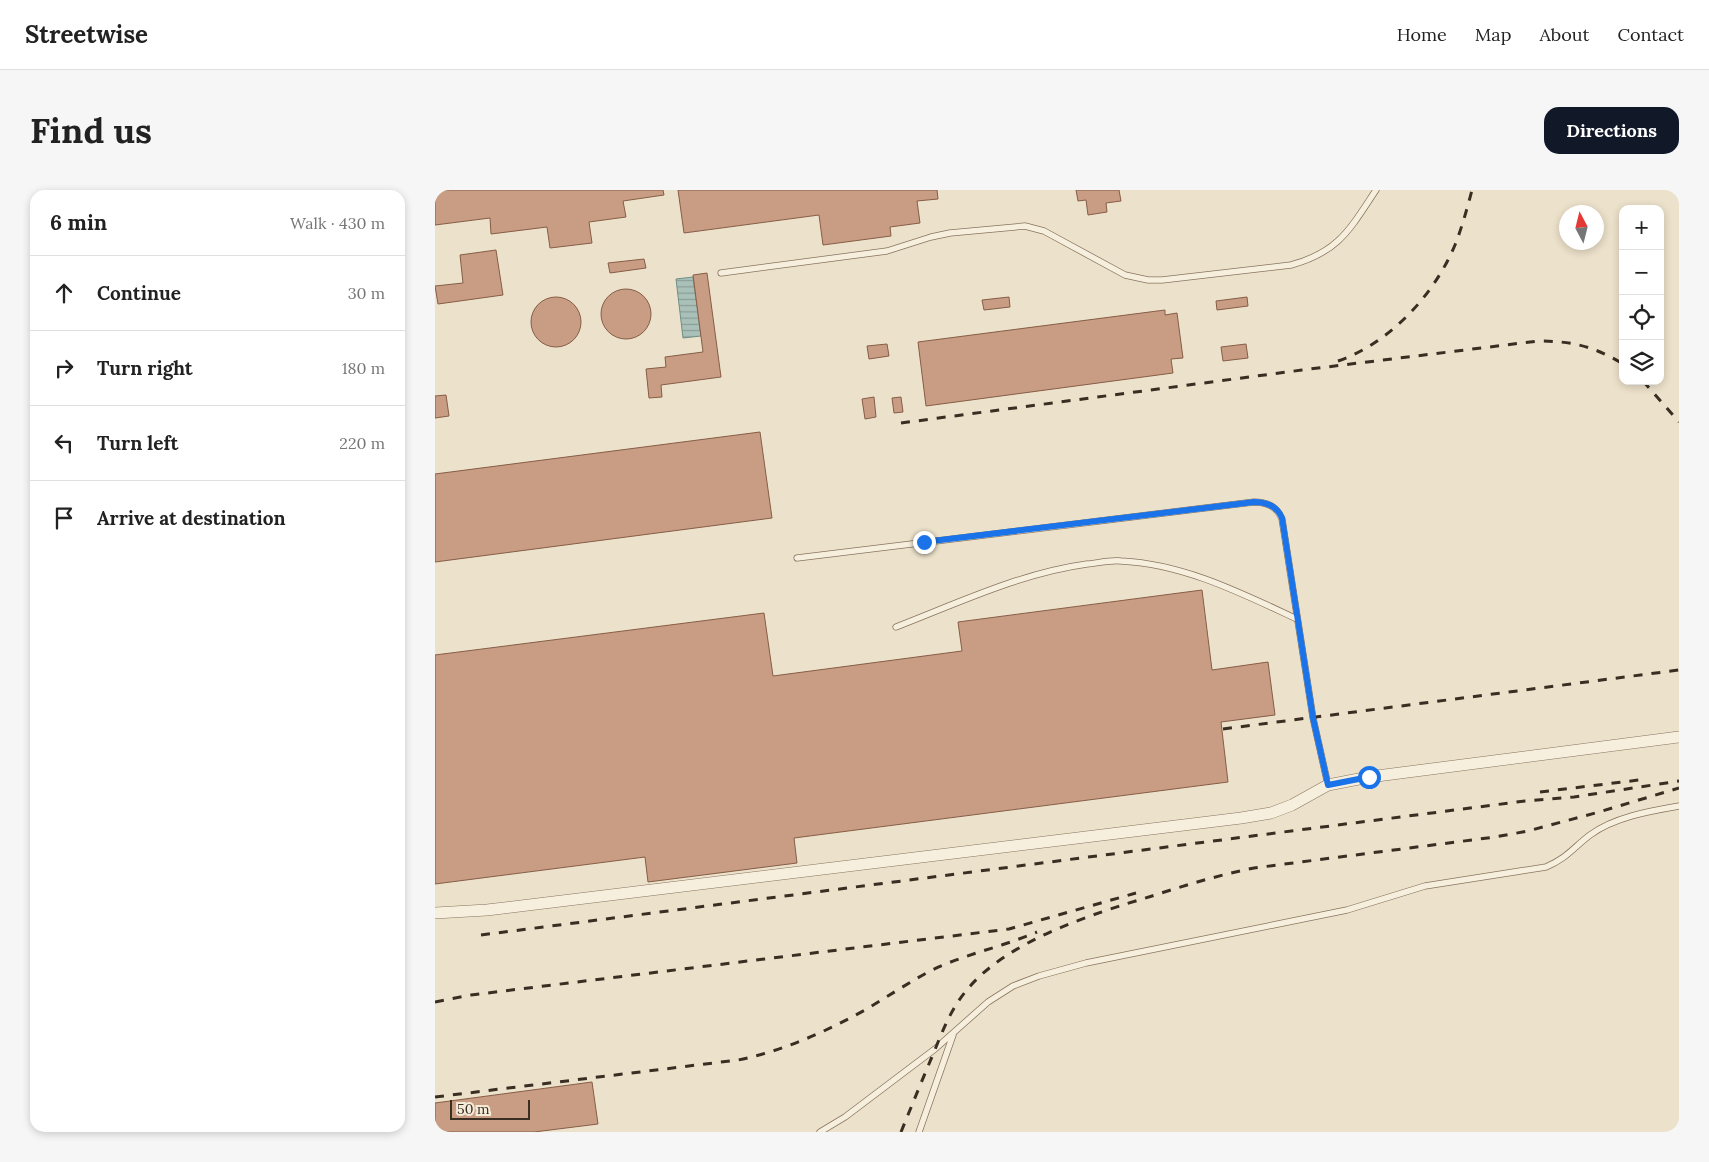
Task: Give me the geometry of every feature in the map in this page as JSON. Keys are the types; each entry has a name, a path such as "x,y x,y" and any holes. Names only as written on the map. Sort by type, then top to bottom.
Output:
{"street":[{"path":"435,913 497,909 1241,818 1271,813 1292,805 1328,785 1369,777 1679,737"}],"lane":[{"path":"721,274 887,251 950,233 1025,226 1044,231 1125,275 1148,280 1291,265 1310,260 1338,242 1377,190"},
{"path":"797,558 1263,502 1280,512 1282,518 1313,718 1328,785"},
{"path":"896,627 1052,570 1119,561 1139,562 1198,576 1231,588 1297,619"},
{"path":"820,1132 852,1112 935,1050 989,1002 1013,986 1039,976 1086,963 1347,910 1425,886 1546,867 1560,861 1590,835 1605,826 1647,812 1679,806"},
{"path":"919,1132 954,1033"}],"water":[{"path":"693,277 701,336 683,338 676,279"}],"building":[{"path":"435,190 663,190 664,195 623,201 626,217 589,222 592,243 550,248 547,227 491,234 490,218 435,225"},
{"path":"678,190 937,190 938,199 917,201 920,223 890,227 891,236 823,245 819,215 684,233"},
{"path":"1076,190 1119,190 1121,201 1106,203 1107,212 1088,215 1086,200 1078,201"},
{"path":"496,250 503,295 438,304 435,286 463,283 460,255"},
{"path":"644,259 646,268 610,273 608,263"},
{"path":"707,273 721,377 661,385 662,397 649,398 646,369 666,367 665,357 703,352 693,275"},
{"path":"626,289 644,296 651,314 644,332 626,339 608,332 601,314 608,296"},
{"path":"556,297 574,304 581,322 574,340 556,347 538,340 531,322 538,304"},
{"path":"1009,297 1010,307 984,310 982,300"},
{"path":"1247,297 1248,306 1217,310 1216,301"},
{"path":"1165,310 1165,315 1177,313 1183,358 1171,359 1173,373 926,406 918,342"},
{"path":"887,344 889,356 869,359 867,346"},
{"path":"1246,344 1248,358 1223,361 1221,347"},
{"path":"446,395 449,416 435,418 435,396"},
{"path":"874,397 876,417 865,419 862,399"},
{"path":"901,397 903,412 894,413 892,398"},
{"path":"760,432 772,518 435,562 435,474"},
{"path":"1202,590 1212,670 1268,662 1275,715 1221,722 1228,782 794,838 797,863 648,882 645,857 435,884 435,655 764,613 773,676 962,651 958,622"},
{"path":"592,1082 598,1124 534,1132 435,1132 435,1103"}],"railway":[{"path":"1338,361 1357,353 1392,330 1422,299 1435,282 1455,245 1472,190"},
{"path":"901,423 1538,341 1561,342 1582,346 1619,362"},
{"path":"1647,385 1679,422"},
{"path":"1223,729 1679,670"},
{"path":"1540,792 1639,780"},
{"path":"481,935 1525,801 1574,797 1679,781"},
{"path":"901,1132 944,1028 966,991 983,973 1003,958 1051,932 1128,903 1203,880 1254,868 1495,837 1528,831 1679,788"},
{"path":"435,1002 471,995 1009,929 1136,893"},
{"path":"435,1097 738,1060 755,1056 787,1046 835,1026 943,965 1037,932"}],"route":[{"path":"924,542 1254,502 1270,504 1280,512 1282,518 1313,718 1328,785 1369,777"}]}
